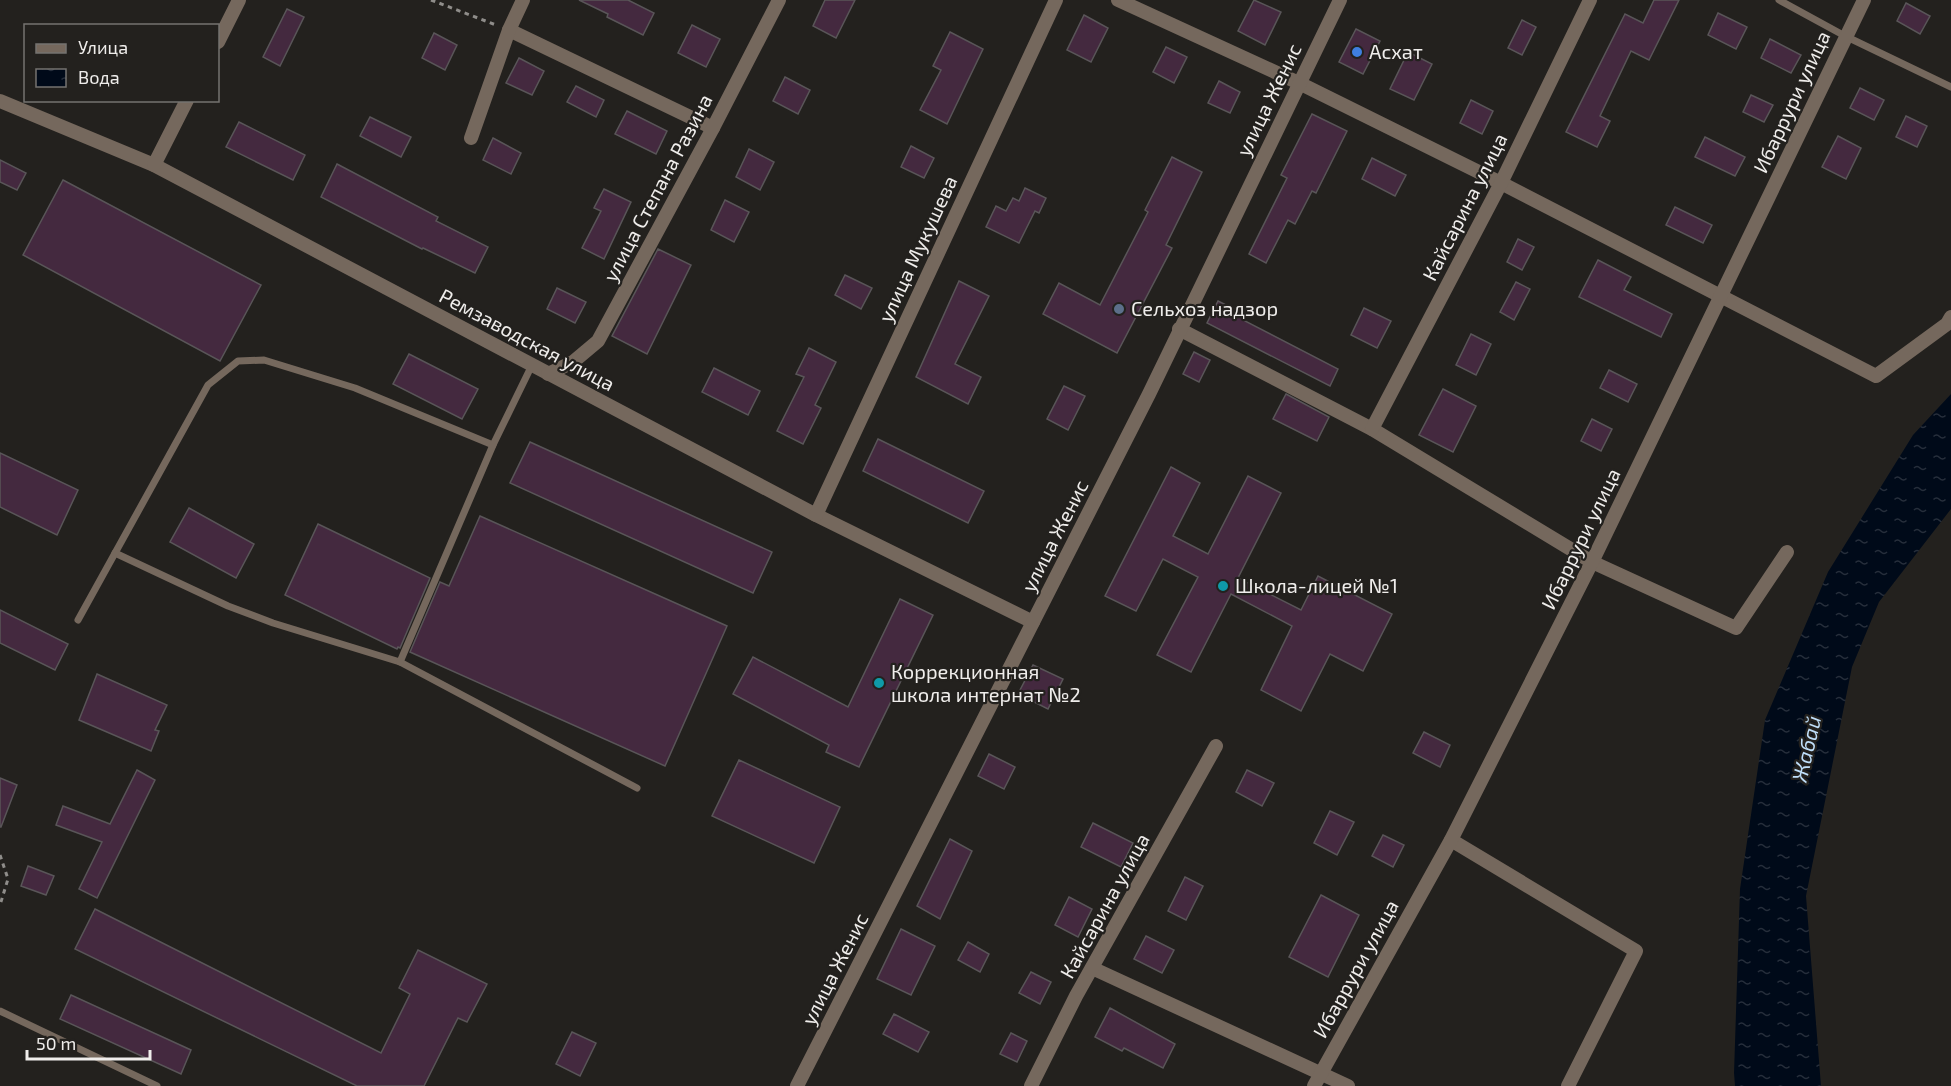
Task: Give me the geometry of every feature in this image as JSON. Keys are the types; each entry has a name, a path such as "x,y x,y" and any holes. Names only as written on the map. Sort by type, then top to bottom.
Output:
{"street":[{"path":"219,40 239,0"},
{"path":"471,138 509,30 523,0"},
{"name":"улица Степана Разина","path":"548,374 573,362 598,341 779,0"},
{"name":"улица Мукушева","path":"816,515 1056,0"},
{"path":"1118,0 1299,83 1501,183 1876,376 1947,324 1951,317"},
{"name":"улица Женис","path":"797,1086 1149,394 1340,0"},
{"name":"Кайсарина улица","path":"1371,429 1501,183 1590,0"},
{"name":"Ибаррури улица","path":"1314,1086 1451,840 1592,562 1864,0"},
{"path":"509,30 713,128"},
{"name":"Ремзаводская улица","path":"0,101 154,165 816,515 1033,622"},
{"path":"154,165 186,102"},
{"path":"1179,329 1371,429 1592,562 1736,628 1787,552"},
{"name":"Кайсарина улица","path":"1030,1086 1092,968 1216,746"},
{"path":"1451,840 1636,951 1568,1086"},
{"path":"1092,968 1348,1086"}],"lane":[{"path":"1779,0 1845,36 1951,87"},
{"path":"78,620 208,385 238,362 264,360 355,388 493,445"},
{"path":"400,662 493,445 532,365"},
{"path":"115,553 228,606 273,623 400,662 637,788"},
{"path":"0,1011 157,1086"}],"path":[{"path":"431,0 509,30"},
{"path":"0,855 8,879 0,905"}],"water":[{"name":"Жабай","path":"1951,394 1951,509 1879,602 1852,667 1806,896 1821,1086 1735,1086 1740,889 1765,720 1828,572 1913,435"}],"building":[{"path":"579,0 628,0 654,13 643,35"},
{"path":"825,0 855,0 836,38 813,26"},
{"path":"1254,0 1281,12 1265,45 1238,31"},
{"path":"1654,0 1679,0 1649,60 1631,51 1600,116 1610,121 1597,147 1566,132 1625,14 1643,23"},
{"path":"1906,3 1930,16 1920,34 1897,21"},
{"path":"287,9 304,17 280,66 263,57"},
{"path":"1718,13 1747,27 1736,49 1708,35"},
{"path":"1084,15 1108,28 1091,62 1067,50"},
{"path":"1522,20 1536,27 1522,55 1508,48"},
{"path":"692,25 720,39 706,67 678,53"},
{"path":"1356,29 1380,41 1363,74 1339,62"},
{"path":"950,32 983,49 947,124 920,110 941,70 933,66"},
{"path":"434,33 457,45 445,70 422,58"},
{"path":"1770,39 1801,55 1791,73 1761,58"},
{"path":"1166,47 1187,57 1174,83 1153,72"},
{"path":"1408,52 1432,64 1414,100 1390,89"},
{"path":"519,58 544,71 532,95 506,83"},
{"path":"785,77 810,90 798,114 773,101"},
{"path":"1219,81 1240,92 1230,113 1208,103"},
{"path":"576,86 604,100 596,117 567,102"},
{"path":"1860,88 1884,100 1874,120 1850,108"},
{"path":"1751,95 1773,105 1764,122 1743,112"},
{"path":"1471,100 1493,111 1482,134 1460,123"},
{"path":"627,111 667,131 656,154 615,134"},
{"path":"1312,114 1347,131 1316,193 1312,191 1295,224 1288,220 1266,263 1249,254 1287,178 1281,175"},
{"path":"1906,116 1927,126 1917,147 1896,137"},
{"path":"370,117 411,137 401,157 360,136"},
{"path":"239,122 305,155 293,180 226,147"},
{"path":"1838,136 1861,148 1846,179 1822,167"},
{"path":"1705,137 1745,157 1735,176 1695,157"},
{"path":"493,138 521,153 511,174 483,160"},
{"path":"911,146 934,158 924,178 901,167"},
{"path":"749,149 774,162 760,190 736,177"},
{"path":"1172,157 1202,172 1166,245 1172,248 1117,353 1043,314 1059,283 1100,305 1148,212 1145,210"},
{"path":"1372,158 1406,175 1395,196 1362,179"},
{"path":"0,160 26,173 17,190 0,182"},
{"path":"337,164 438,217 436,221 488,247 475,273 422,249 321,197"},
{"path":"63,180 261,285 220,361 23,255"},
{"path":"1025,188 1046,198 1039,213 1035,211 1019,243 986,227 996,206 1006,211 1013,198 1019,201"},
{"path":"604,189 631,202 604,259 582,248 601,211 594,208"},
{"path":"725,200 749,212 734,242 711,230"},
{"path":"1675,207 1712,225 1703,243 1666,225"},
{"path":"1518,239 1534,247 1522,270 1507,262"},
{"path":"658,249 691,265 647,354 612,336"},
{"path":"1598,260 1631,277 1624,290 1672,314 1661,337 1579,297"},
{"path":"845,275 872,288 861,309 835,295"},
{"path":"959,281 989,296 955,364 981,377 968,404 916,377"},
{"path":"1516,282 1530,289 1514,320 1500,312"},
{"path":"557,288 586,302 575,323 547,309"},
{"path":"1218,301 1246,315 1243,320 1338,369 1330,386 1207,323"},
{"path":"1364,308 1391,321 1377,348 1351,335"},
{"path":"1471,334 1491,344 1476,375 1456,365"},
{"path":"809,348 836,362 815,405 821,408 803,444 777,431 804,377 796,374"},
{"path":"1194,352 1210,360 1199,382 1183,374"},
{"path":"409,354 478,389 462,419 393,384"},
{"path":"714,368 760,391 748,415 702,392"},
{"path":"1609,370 1637,384 1628,402 1600,388"},
{"path":"1064,386 1085,396 1068,430 1047,419"},
{"path":"1443,389 1476,406 1453,452 1419,435"},
{"path":"1286,394 1329,417 1317,441 1273,419"},
{"path":"1592,419 1612,429 1601,451 1581,441"},
{"path":"878,439 984,491 968,523 863,471"},
{"path":"530,442 772,552 753,593 510,483"},
{"path":"0,453 78,490 57,535 0,507"},
{"name":"Школа-лицей №1","path":"1171,467 1200,483 1173,536 1208,554 1248,476 1281,493 1238,578 1301,610 1318,576 1392,614 1363,671 1330,654 1301,711 1261,690 1292,626 1231,594 1191,672 1157,655 1198,577 1163,559 1136,611 1105,596"},
{"path":"189,508 254,544 236,578 170,542"},
{"path":"480,516 727,626 665,766 410,652 440,582 449,586"},
{"path":"318,524 430,578 400,648 397,649 285,595"},
{"path":"900,599 933,615 859,767 826,752 829,745 733,694 753,657 848,707"},
{"path":"0,610 68,644 55,670 0,643"},
{"path":"1033,665 1063,679 1048,709 1018,694"},
{"path":"97,674 167,705 155,730 159,731 151,751 79,720"},
{"path":"1424,732 1450,745 1440,767 1413,753"},
{"path":"989,754 1015,767 1004,789 978,776"},
{"path":"739,760 840,807 814,863 712,816"},
{"path":"137,770 155,780 97,898 79,889 102,842 56,825 63,806 110,824"},
{"path":"1247,770 1274,783 1262,806 1236,792"},
{"path":"0,778 17,785 1,827 0,827"},
{"path":"1330,811 1354,822 1337,855 1314,843"},
{"path":"1093,823 1133,843 1121,867 1081,847"},
{"path":"1383,835 1404,845 1393,867 1372,856"},
{"path":"950,839 972,851 940,919 917,906"},
{"path":"28,866 54,876 46,895 21,886"},
{"path":"1185,877 1203,886 1186,920 1168,911"},
{"path":"1321,895 1359,915 1328,977 1289,957"},
{"path":"1069,897 1092,909 1078,937 1055,925"},
{"path":"95,909 381,1053 410,994 399,988 418,950 487,984 467,1022 458,1018 424,1086 357,1086 75,949"},
{"path":"901,929 935,946 911,995 877,979"},
{"path":"1146,936 1174,950 1162,973 1134,959"},
{"path":"968,942 989,954 980,972 958,960"},
{"path":"1031,972 1051,982 1040,1004 1019,993"},
{"path":"71,995 191,1050 181,1074 60,1019"},
{"path":"1110,1008 1175,1044 1163,1068 1124,1048 1122,1051 1095,1037"},
{"path":"894,1014 929,1032 918,1052 883,1034"},
{"path":"572,1032 596,1043 580,1076 556,1064"},
{"path":"1011,1033 1027,1041 1017,1062 1000,1054"}],"place":[{"name":"Асхат","path":"1357,52"},
{"name":"Сельхоз надзор","path":"1119,309"},
{"name":"Школа-лицей №1","path":"1223,586"},
{"name":"Коррекционная школа интернат №2","path":"879,683"}]}
